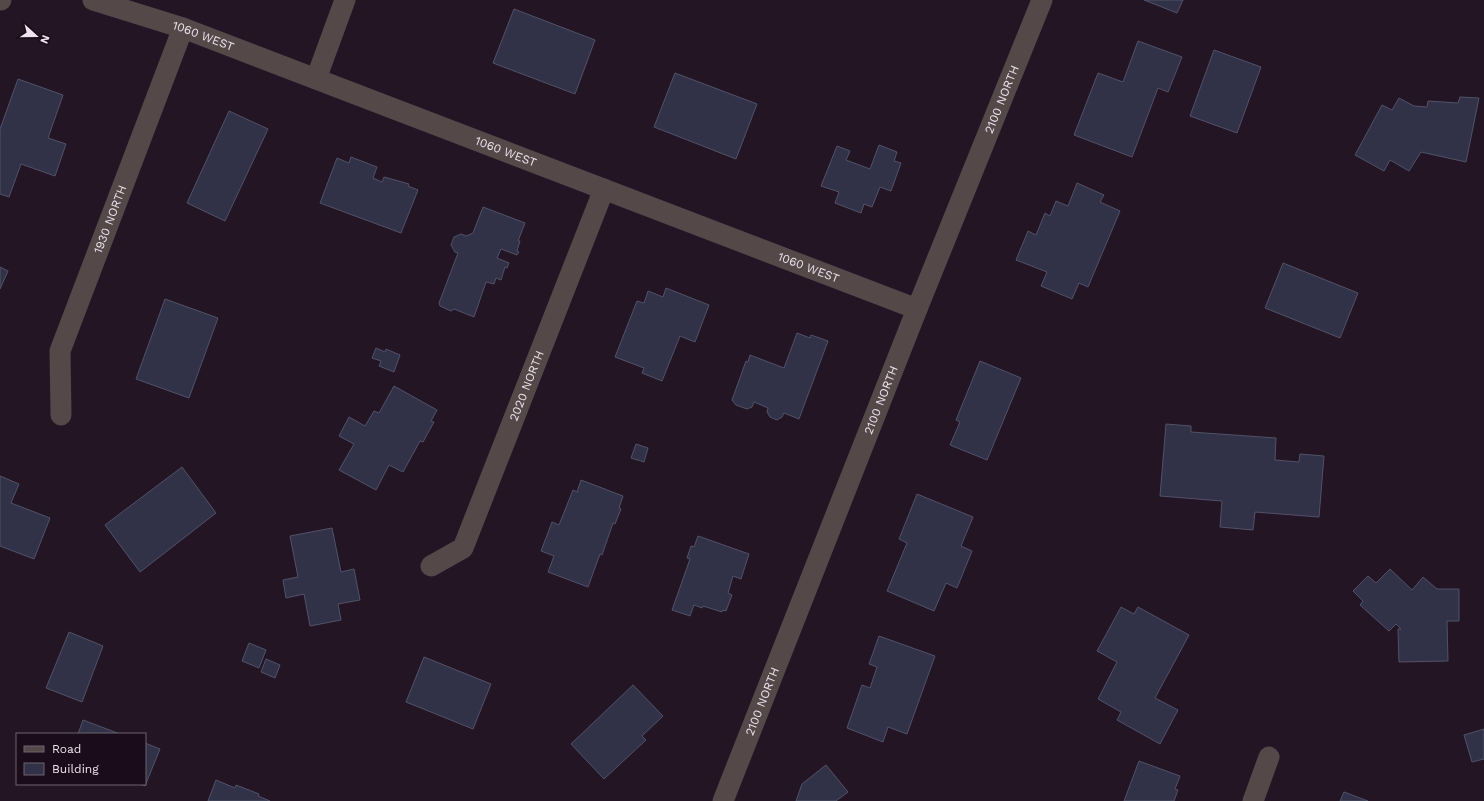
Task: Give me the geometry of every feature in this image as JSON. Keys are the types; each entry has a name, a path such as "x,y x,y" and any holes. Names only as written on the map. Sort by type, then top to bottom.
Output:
{"street":[{"name":"1060 WEST","path":"93,0 184,28 917,309"},
{"path":"316,79 345,0"},
{"name":"2100 NORTH","path":"723,801 917,309 1042,0"},
{"name":"1930 NORTH","path":"61,415 60,350 184,28"},
{"name":"2020 NORTH","path":"431,566 463,548 604,189"},
{"path":"1253,801 1269,757"}],"building":[{"path":"1144,0 1183,0 1177,13"},
{"path":"514,9 595,40 575,94 493,63"},
{"path":"1138,41 1182,57 1168,92 1158,88 1132,157 1074,135 1098,73 1123,82"},
{"path":"1214,50 1261,67 1237,133 1190,116"},
{"path":"675,73 757,104 736,159 654,127"},
{"path":"18,79 63,95 48,138 66,144 55,176 21,164 9,197 0,194 0,129"},
{"path":"1460,97 1479,98 1466,162 1421,152 1409,171 1390,160 1384,171 1355,155 1382,105 1392,110 1399,98 1414,106 1427,107 1428,101 1458,103"},
{"path":"229,111 268,129 225,221 187,203"},
{"path":"879,145 897,152 894,161 901,163 891,191 880,187 872,207 864,204 861,213 835,203 839,192 821,186 837,146 850,151 846,160 870,169"},
{"path":"351,157 377,167 373,178 382,182 384,177 409,184 408,186 418,190 401,233 320,203 337,158 349,163"},
{"path":"1077,183 1104,195 1100,202 1120,211 1088,287 1079,283 1072,299 1041,286 1047,272 1016,260 1028,231 1036,235 1045,213 1050,216 1056,201 1068,206"},
{"path":"483,207 525,223 518,241 520,241 517,251 519,252 517,255 501,249 497,258 509,263 507,268 505,267 501,280 496,278 494,284 486,282 474,317 454,309 451,311 440,306 439,303 458,253 455,252 451,245 454,237 461,234 466,236 473,233"},
{"path":"1283,263 1358,293 1340,338 1265,308"},
{"path":"0,267 8,271 0,289"},
{"path":"666,288 709,305 695,342 680,336 662,381 642,373 644,368 615,357 637,301 644,303 648,291 663,297"},
{"path":"165,299 218,318 189,398 136,379"},
{"path":"797,333 810,338 811,335 828,341 799,419 784,413 782,417 777,420 770,417 767,412 768,408 754,402 752,407 747,409 736,405 732,400 746,361 748,362 750,355 784,368"},
{"path":"376,348 385,352 386,349 400,355 394,372 379,366 381,361 372,358"},
{"path":"980,361 1021,378 987,460 950,445 960,422 956,420"},
{"path":"394,386 437,410 431,421 434,422 423,442 420,441 403,472 389,465 376,490 339,470 354,444 339,436 349,417 365,426 374,411 379,413"},
{"path":"1166,424 1191,426 1191,432 1276,438 1275,460 1299,462 1300,454 1324,456 1319,517 1255,512 1253,530 1220,527 1222,501 1160,496"},
{"path":"636,444 648,448 644,462 631,458"},
{"path":"182,467 216,513 140,572 105,525"},
{"path":"0,476 19,484 11,503 50,518 34,559 0,546"},
{"path":"581,480 623,496 619,508 621,509 615,524 613,523 602,555 600,554 588,587 548,572 554,556 541,551 552,522 559,525 573,490 577,492"},
{"path":"917,494 973,517 961,546 972,551 957,588 946,583 934,611 887,591 907,543 899,539"},
{"path":"332,528 341,572 354,569 360,600 338,604 341,620 310,626 304,594 286,598 283,580 298,577 290,536"},
{"path":"698,536 749,554 741,579 733,576 728,593 732,595 726,611 723,610 722,612 703,606 702,608 694,605 690,616 672,610 690,559 687,558 691,546 694,547"},
{"path":"1390,569 1412,590 1423,577 1437,589 1459,589 1459,621 1447,621 1448,661 1399,662 1398,629 1401,629 1396,624 1389,631 1360,605 1363,601 1353,591 1368,576 1376,583"},
{"path":"1121,607 1134,614 1138,607 1189,635 1155,698 1178,710 1160,744 1117,720 1121,712 1098,699 1117,662 1097,651"},
{"path":"69,632 103,646 82,702 46,688"},
{"path":"879,636 935,656 907,734 888,727 883,742 847,728 862,685 870,688 877,667 869,664"},
{"path":"249,643 266,650 259,668 242,661"},
{"path":"424,657 491,684 473,729 406,702"},
{"path":"266,659 280,665 275,678 261,672"},
{"path":"633,685 663,716 642,736 646,740 604,779 571,744"},
{"path":"83,720 117,733 78,733"},
{"path":"1484,729 1484,759 1472,762 1464,735"},
{"path":"146,743 160,749 146,784"},
{"path":"1139,761 1180,776 1175,789 1178,790 1174,801 1124,801"},
{"path":"826,765 848,792 836,801 796,801 802,784"},
{"path":"216,780 235,788 236,785 259,794 258,796 270,801 208,801"},
{"path":"1344,792 1368,801 1340,801"}]}
